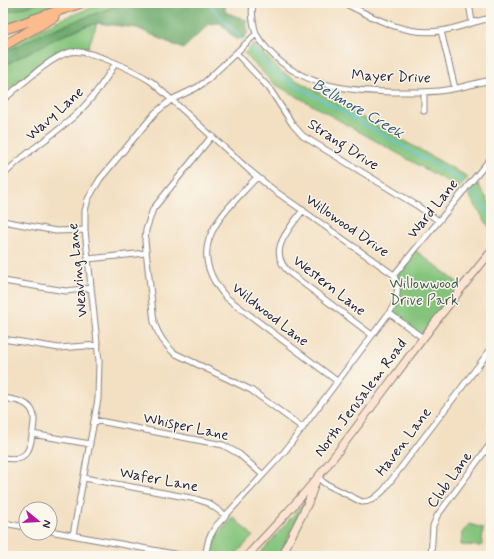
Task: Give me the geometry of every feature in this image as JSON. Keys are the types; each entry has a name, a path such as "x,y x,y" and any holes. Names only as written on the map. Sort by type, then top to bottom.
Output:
{"highway":[{"path":"3,30 77,5"},
{"path":"3,46 77,5"}],"main road":[{"name":"North Jerusalem Road","path":"247,556 318,477 423,338 491,252"},
{"path":"285,556 286,547 308,503 318,477"}],"street":[{"path":"252,3 253,23 256,34"},
{"path":"344,3 384,23 408,30 427,32 441,31 491,18"},
{"path":"470,3 472,22"},
{"path":"441,31 455,88"},
{"name":"Weaving Lane","path":"73,535 98,399 100,376 85,230 85,211 88,199 94,188 155,113 171,100 205,82 256,34"},
{"name":"Mayer Drive","path":"256,34 261,42 286,67 308,79 332,86 370,91 424,92 446,90 491,80"},
{"name":"Willowood Drive","path":"3,100 50,62 69,52 87,52 143,76 182,108 257,177 394,275 397,282 397,301 389,313 285,451 216,526 209,538 205,556"},
{"name":"Strang Drive","path":"236,53 269,88 293,125 303,136 439,220"},
{"name":"Wavy Lane","path":"3,176 18,162 72,119 86,105 101,87 115,64"},
{"path":"424,92 424,111"},
{"path":"212,136 153,209 146,230 146,253 154,322 164,343 180,357 250,390 303,428"},
{"name":"Ward Lane","path":"394,275 491,158"},
{"name":"Wildwood Lane","path":"257,177 222,215 211,231 206,255 211,277 226,298 337,382"},
{"name":"Western Lane","path":"303,210 281,242 278,252 281,263 292,274 372,335"},
{"path":"3,221 56,231 85,230"},
{"path":"88,259 146,253"},
{"path":"3,281 66,291 91,288"},
{"path":"389,313 423,338"},
{"path":"3,339 59,348 98,345"},
{"name":"Haven Lane","path":"318,477 324,483 362,502 368,502 375,498 387,485 491,349"},
{"path":"3,398 24,402 29,406 35,421 27,453 22,457 12,459 3,458"},
{"name":"Whisper Lane","path":"94,420 222,445 239,454 263,475"},
{"path":"32,434 90,444"},
{"name":"Club Lane","path":"431,556 433,526 437,516 491,443"},
{"name":"Wafer Lane","path":"84,478 196,499 208,503 225,516"},
{"path":"3,523 18,526"},
{"path":"58,532 185,556"}],"green space":[{"path":"4,3 64,3 24,19 3,25"},
{"path":"10,3 39,3 9,12"},
{"path":"104,3 124,3 44,33 3,53 3,48 56,21"},
{"path":"124,3 225,3 225,12 246,20 248,32 244,38 235,39 220,23 209,24 183,49 137,28 97,23 84,26 55,39 3,66 3,53 44,33"},
{"path":"97,23 88,48 74,47 60,50 3,94 3,66 37,47 61,36"},
{"path":"254,44 282,72 468,177 459,188 273,83 245,53"},
{"path":"477,183 491,205 491,230 468,194"},
{"name":"Willowwood Drive Park","path":"415,250 462,286 422,337 390,314 397,301 395,275"},
{"path":"305,501 284,546 281,556 258,556"},
{"path":"233,517 253,536 234,556 212,556 211,553 218,534"},
{"path":"469,524 483,528 482,546 461,545 462,533"}],"waterway":[{"name":"Bellmore Creek","path":"208,3 243,40"},
{"name":"Bellmore Creek","path":"250,47 276,74 463,181"},
{"name":"Bellmore Creek","path":"472,190 491,217"}]}
